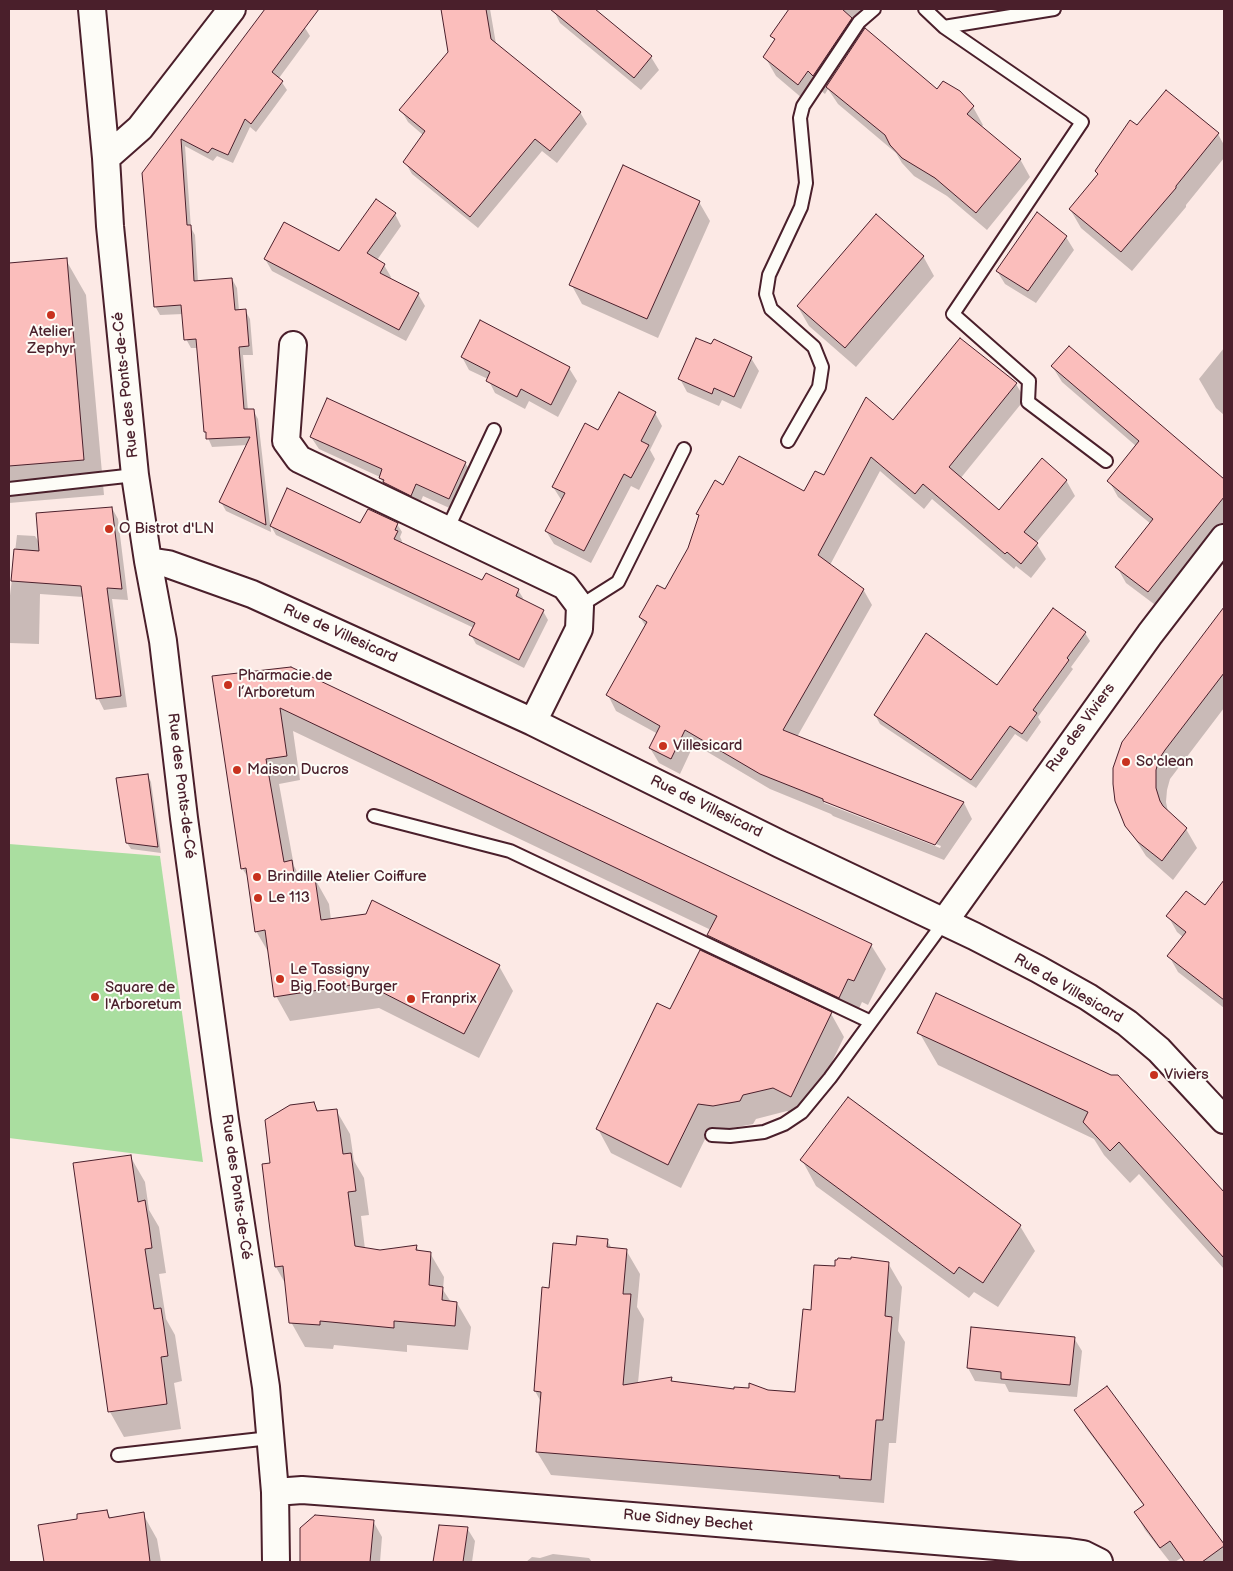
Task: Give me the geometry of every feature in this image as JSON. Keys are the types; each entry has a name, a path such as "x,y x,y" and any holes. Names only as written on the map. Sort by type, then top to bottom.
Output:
{"street":[{"name":"Rue des Ponts-de-Cé","path":"92,9 106,158 110,226 135,475 148,561 164,641 184,818 225,1120 266,1387 275,1492 276,1562"},
{"path":"106,158 140,128 232,9"},
{"path":"293,345 286,441 299,459 565,586 580,606 580,630 533,722"},
{"name":"Rue des Viviers","path":"944,922 1144,642 1224,538"},
{"name":"Rue de Villesicard","path":"148,561 168,564 252,594 533,722 1038,969 1088,997 1127,1023 1159,1050 1224,1120"},
{"name":"Rue Sidney Bechet","path":"275,1492 302,1490 462,1502 1059,1552 1082,1554 1099,1562"}],"lane":[{"path":"788,441 819,387 822,367 814,348 771,310 766,294 769,274 798,215 806,183 800,118 803,106 859,22 874,9"},
{"path":"925,9 944,27 1082,122 953,314 1029,382 1028,402 1106,461"},
{"path":"944,27 1054,9"},
{"path":"447,530 494,430"},
{"path":"580,606 618,582 684,449"},
{"path":"9,489 135,475"},
{"path":"374,816 510,851 871,1022"},
{"path":"712,1134 730,1136 764,1132 784,1124 802,1112 944,922"},
{"path":"118,1455 270,1438"}],"green space":[{"name":"Square de l'Arboretum","path":"9,844 160,856 203,1162 9,1138"}],"building":[{"path":"265,9 319,9 272,72 283,81 251,124 245,119 228,155 212,148 208,153 181,139 187,225 191,225 194,281 232,278 235,310 246,309 249,346 239,347 244,409 254,409 266,525 219,502 250,437 206,439 196,339 184,340 181,305 154,307 142,173"},
{"path":"441,9 486,9 491,39 581,112 550,151 535,139 470,217 403,162 425,131 399,110 448,52"},
{"path":"550,9 595,9 652,56 634,78"},
{"path":"789,9 842,9 852,18 813,76 808,71 798,85 763,57 775,39 770,36"},
{"path":"865,28 937,89 943,81 960,91 974,106 967,114 1021,159 976,213 935,178 902,158 890,145 885,135 826,87"},
{"path":"1166,90 1219,133 1176,188 1121,252 1069,209 1098,174 1095,171 1130,120 1137,125"},
{"path":"623,165 700,201 647,319 569,285"},
{"path":"376,199 396,213 367,253 385,264 380,273 419,293 399,330 264,259 284,222 339,251"},
{"path":"1037,212 1067,236 1028,291 996,271"},
{"path":"876,214 924,256 845,348 797,306"},
{"path":"67,258 84,460 9,466 9,263"},
{"path":"480,320 570,367 551,405 521,389 517,397 486,381 490,372 461,357"},
{"path":"696,338 711,344 714,339 752,357 734,397 714,388 712,394 678,379"},
{"path":"960,338 1017,383 949,467 999,510 1042,458 1067,480 1024,532 1038,543 1021,564 1007,552 1005,554 923,484 915,494 871,457 818,555 864,589 783,730 964,802 935,845 760,774 685,730 671,759 649,748 660,726 606,695 647,622 639,617 657,585 665,589 688,548 699,515 696,514 715,480 723,485 739,456 804,491 815,471 824,475 866,397 893,420"},
{"path":"1069,346 1224,479 1224,497 1148,592 1115,567 1153,519 1107,481 1139,441 1051,366"},
{"path":"619,392 656,412 641,441 649,445 631,478 624,474 584,551 545,531 565,493 552,487 585,423 598,430"},
{"path":"327,398 466,462 449,499 416,484 411,496 383,482 384,480 379,478 382,469 310,437"},
{"path":"287,488 360,523 368,509 398,523 395,530 398,531 394,539 482,580 486,573 519,589 516,596 544,610 519,660 469,635 475,623 270,526"},
{"path":"112,507 122,589 107,588 121,696 96,699 81,586 11,581 14,549 39,551 36,513"},
{"path":"1224,607 1224,673 1165,750 1159,759 1156,770 1156,788 1160,801 1187,828 1162,861 1138,842 1125,826 1115,801 1113,768 1122,742"},
{"path":"1053,608 1086,632 1067,658 1069,660 1033,710 1037,713 1022,734 1010,726 971,780 874,715 926,633 997,685"},
{"path":"291,667 872,944 854,981 848,979 839,998 707,935 717,916 280,708 287,756 266,759 284,862 292,860 295,881 315,878 321,920 366,914 372,900 500,965 464,1034 364,983 274,997 265,930 255,932 246,868 241,869 212,676"},
{"path":"148,774 158,847 126,843 116,778"},
{"path":"1224,880 1224,1000 1167,956 1186,932 1166,916 1186,891 1205,905"},
{"path":"700,950 832,1012 791,1097 773,1088 743,1095 740,1101 713,1106 698,1104 668,1165 596,1129 657,1003 670,1009"},
{"path":"936,993 1111,1075 1118,1075 1224,1192 1224,1258 1119,1142 1110,1151 1083,1122 1088,1112 917,1033"},
{"path":"848,1097 1021,1225 983,1283 959,1267 954,1274 800,1160"},
{"path":"314,1102 317,1111 337,1109 343,1154 351,1153 356,1191 348,1192 355,1246 380,1250 417,1245 416,1250 431,1252 429,1285 443,1287 442,1300 457,1302 455,1326 394,1321 394,1328 320,1321 320,1325 289,1323 283,1266 275,1267 262,1164 270,1163 265,1120 290,1105"},
{"path":"131,1155 138,1202 145,1200 149,1225 152,1248 145,1249 154,1309 161,1308 164,1327 168,1356 161,1357 167,1404 108,1412 73,1163"},
{"path":"577,1236 608,1239 607,1247 627,1249 623,1294 631,1294 623,1385 672,1377 671,1381 734,1389 734,1387 749,1388 749,1383 768,1390 795,1392 803,1309 811,1310 814,1265 835,1266 835,1260 838,1258 851,1259 851,1257 889,1262 885,1316 892,1317 883,1420 876,1420 871,1480 536,1452 541,1392 534,1391 542,1287 549,1288 553,1243 576,1245"},
{"path":"971,1327 1075,1337 1070,1385 1001,1379 1001,1372 967,1368"},
{"path":"1107,1386 1224,1544 1224,1546 1202,1562 1185,1562 1170,1541 1160,1548 1134,1512 1144,1505 1074,1410"},
{"path":"107,1510 109,1518 144,1512 150,1562 44,1562 38,1525 77,1519 77,1514"},
{"path":"315,1515 374,1520 370,1562 300,1562 300,1528"},
{"path":"439,1525 468,1527 463,1562 433,1562"}],"place":[{"name":"Atelier Zephyr","path":"51,315"},
{"name":"O Bistrot d'LN","path":"109,529"},
{"name":"Pharmacie de l’Arboretum","path":"228,685"},
{"name":"Villesicard","path":"663,746"},
{"name":"So'clean","path":"1126,762"},
{"name":"Maison Ducros","path":"237,770"},
{"name":"Brindille Atelier Coiffure","path":"257,877"},
{"name":"Le 113","path":"258,898"},
{"name":"Le Tassigny Big Foot Burger","path":"280,979"},
{"name":"Square de l'Arboretum","path":"95,997"},
{"name":"Franprix","path":"411,999"},
{"name":"Viviers","path":"1154,1075"}]}
